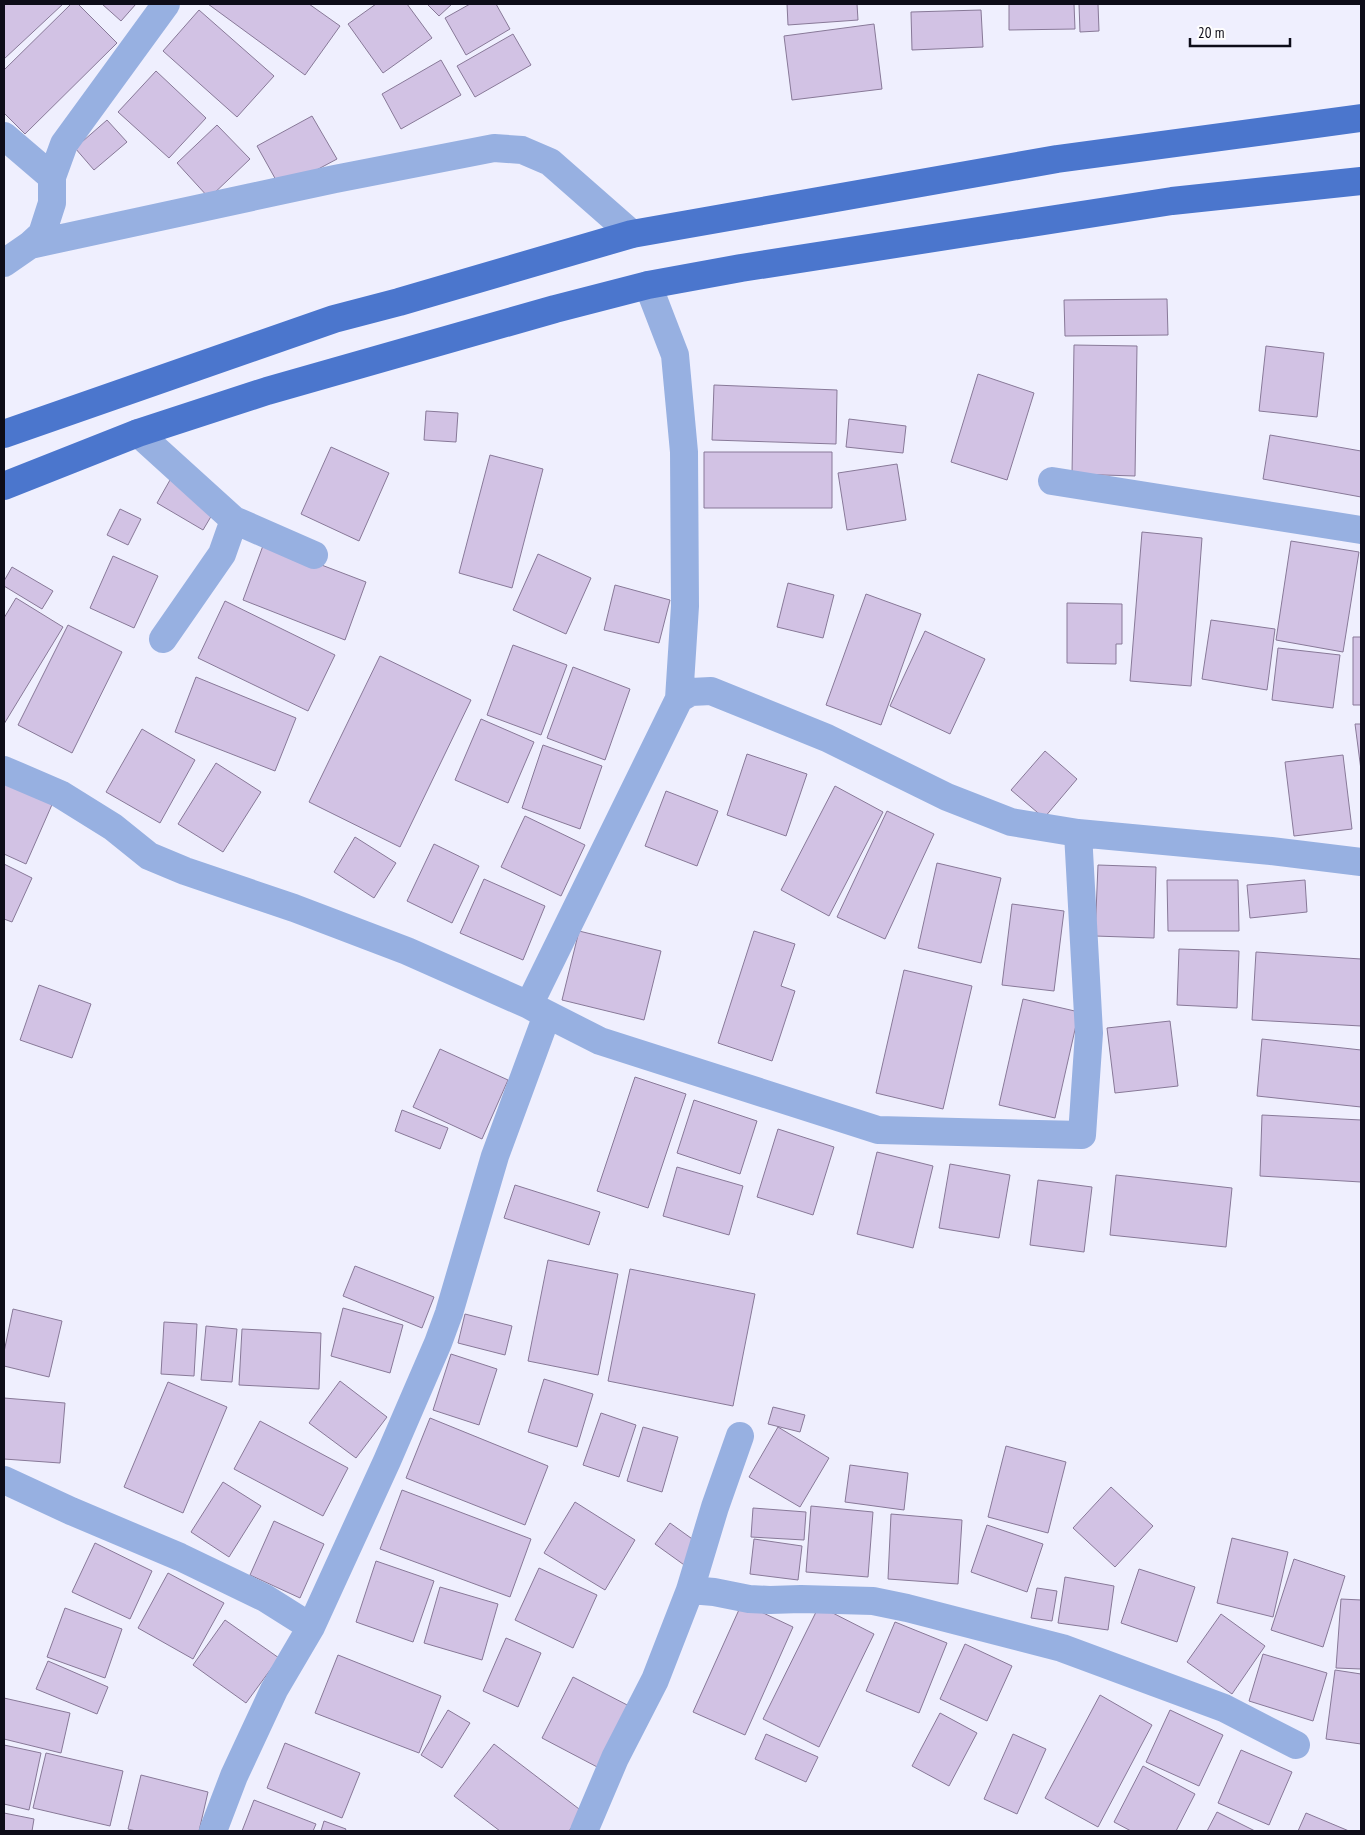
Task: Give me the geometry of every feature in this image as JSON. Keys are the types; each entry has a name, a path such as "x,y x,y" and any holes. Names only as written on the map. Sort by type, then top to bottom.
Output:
{"main road":[{"path":"4,434 334,319 632,234 1057,159 1361,118"},
{"path":"4,486 138,432 267,391 555,309 648,285 751,266 1172,201 1361,181"}],"street":[{"path":"4,263 42,234 52,203 52,177 64,144 166,4"},
{"path":"4,136 52,177"},
{"path":"30,245 336,179 494,148 522,150 550,162 632,234"},
{"path":"529,1005 678,699 686,606 684,452 675,355 648,285"},
{"path":"138,432 234,520 314,556"},
{"path":"1052,481 1361,530"},
{"path":"163,639 222,554 234,520"},
{"path":"678,699 691,692 711,691 827,738 947,797 1011,822 1078,833 1271,850 1361,862"},
{"path":"4,770 60,794 113,827 149,856 185,871 294,908 407,951 529,1005 600,1041 878,1130 1082,1135 1089,1033 1078,833"},
{"path":"212,1831 234,1776 274,1690 311,1627 387,1461 438,1343 495,1156 547,1015 529,1005"},
{"path":"584,1831 615,1758 654,1680 690,1590 715,1507 740,1436"},
{"path":"4,1480 71,1511 180,1557 264,1598 311,1627"},
{"path":"690,1590 770,1600 873,1601 924,1612 1062,1648 1224,1708 1296,1745"}],"building":[{"path":"4,4 63,4 4,59"},
{"path":"71,4 78,4 117,43 25,134 4,113 4,70"},
{"path":"102,4 136,4 121,21"},
{"path":"208,4 309,4 340,26 305,75"},
{"path":"376,4 407,4 432,38 383,73 348,24"},
{"path":"427,4 452,4 439,16"},
{"path":"470,4 496,4 510,29 466,55 445,18"},
{"path":"787,4 857,4 858,20 788,25"},
{"path":"1009,4 1074,4 1075,29 1009,30"},
{"path":"1079,4 1098,4 1099,31 1080,32"},
{"path":"199,10 274,76 237,117 163,51"},
{"path":"981,10 983,47 912,50 911,12"},
{"path":"874,24 882,89 792,100 784,36"},
{"path":"513,34 531,65 475,97 457,66"},
{"path":"441,60 461,95 401,129 382,94"},
{"path":"156,71 206,118 169,158 118,112"},
{"path":"312,116 337,159 281,189 257,146"},
{"path":"107,120 127,142 94,170 75,148"},
{"path":"217,125 250,159 209,198 177,163"},
{"path":"1167,299 1168,335 1065,336 1064,300"},
{"path":"1074,345 1137,346 1135,476 1072,474"},
{"path":"1266,346 1324,353 1317,417 1259,411"},
{"path":"978,374 1034,393 1007,480 951,462"},
{"path":"714,385 837,390 836,444 712,440"},
{"path":"426,411 458,413 456,442 424,440"},
{"path":"849,419 906,426 903,453 846,447"},
{"path":"1270,435 1361,451 1361,497 1263,479"},
{"path":"331,447 389,473 359,541 301,514"},
{"path":"704,452 832,452 832,508 704,508"},
{"path":"490,455 543,469 512,588 459,573"},
{"path":"897,464 906,520 847,530 838,473"},
{"path":"170,480 216,508 203,530 157,503"},
{"path":"120,509 141,519 128,545 107,535"},
{"path":"1142,532 1202,538 1191,686 1130,681"},
{"path":"1291,541 1359,552 1343,652 1276,640"},
{"path":"264,543 366,582 345,640 243,600"},
{"path":"538,554 591,578 566,634 513,610"},
{"path":"113,556 158,576 134,628 90,608"},
{"path":"12,567 53,591 42,609 4,586 4,581"},
{"path":"788,583 834,595 823,638 777,627"},
{"path":"615,585 670,600 659,643 604,630"},
{"path":"866,594 921,614 881,725 826,705"},
{"path":"16,598 63,627 4,724 4,618"},
{"path":"225,601 335,655 308,711 198,658"},
{"path":"1067,603 1122,604 1122,644 1116,644 1116,664 1067,663"},
{"path":"1211,620 1275,629 1267,690 1202,679"},
{"path":"68,625 122,652 72,753 18,725"},
{"path":"925,631 985,659 950,734 890,706"},
{"path":"1353,637 1361,637 1361,705 1353,705"},
{"path":"513,645 567,665 541,735 487,715"},
{"path":"1278,648 1340,655 1333,708 1272,700"},
{"path":"380,656 471,700 400,847 309,802"},
{"path":"573,667 630,689 605,760 547,738"},
{"path":"196,677 296,718 275,771 175,732"},
{"path":"481,719 534,742 508,803 455,780"},
{"path":"1355,724 1361,724 1361,770"},
{"path":"142,729 195,760 160,823 106,792"},
{"path":"543,745 602,766 580,829 522,808"},
{"path":"1045,751 1077,779 1044,818 1011,790"},
{"path":"747,754 807,774 786,836 727,815"},
{"path":"1343,755 1352,829 1294,836 1285,762"},
{"path":"216,763 261,792 223,852 178,824"},
{"path":"4,777 54,800 26,864 4,854"},
{"path":"835,786 883,812 829,916 781,890"},
{"path":"666,791 718,811 697,866 645,846"},
{"path":"887,811 934,834 885,939 837,917"},
{"path":"525,816 585,845 561,896 501,867"},
{"path":"355,837 396,863 374,898 334,872"},
{"path":"434,844 479,866 452,923 407,901"},
{"path":"937,863 1001,878 981,963 918,948"},
{"path":"4,864 32,878 12,922 4,919"},
{"path":"1098,865 1156,867 1154,938 1095,936"},
{"path":"484,879 545,906 523,960 460,933"},
{"path":"1167,880 1238,880 1239,931 1168,931"},
{"path":"1305,880 1307,912 1250,918 1247,885"},
{"path":"1012,904 1064,911 1054,991 1002,985"},
{"path":"579,931 661,951 644,1020 562,1000"},
{"path":"754,931 795,944 781,986 795,991 772,1061 718,1043"},
{"path":"1179,949 1239,951 1237,1008 1177,1005"},
{"path":"1256,952 1361,959 1361,1026 1252,1020"},
{"path":"904,970 972,986 943,1109 876,1093"},
{"path":"39,985 91,1004 72,1058 20,1040"},
{"path":"1023,999 1079,1012 1055,1118 999,1105"},
{"path":"1170,1021 1178,1086 1115,1093 1107,1028"},
{"path":"1262,1039 1361,1050 1361,1107 1257,1096"},
{"path":"440,1049 508,1080 482,1139 413,1107"},
{"path":"635,1077 686,1094 648,1208 597,1191"},
{"path":"694,1100 757,1121 740,1174 677,1153"},
{"path":"402,1110 448,1128 440,1149 395,1131"},
{"path":"1262,1115 1361,1120 1361,1182 1260,1176"},
{"path":"778,1129 834,1147 813,1215 757,1197"},
{"path":"877,1152 933,1166 913,1248 857,1234"},
{"path":"950,1164 1010,1175 999,1238 939,1228"},
{"path":"677,1167 743,1186 729,1235 663,1216"},
{"path":"1116,1175 1232,1188 1226,1247 1110,1235"},
{"path":"1038,1180 1092,1187 1084,1252 1030,1245"},
{"path":"515,1185 600,1212 589,1245 504,1218"},
{"path":"548,1260 618,1274 598,1375 528,1361"},
{"path":"355,1266 434,1297 422,1328 343,1296"},
{"path":"630,1269 755,1294 733,1406 608,1381"},
{"path":"343,1308 403,1325 390,1373 331,1356"},
{"path":"13,1309 62,1321 49,1377 4,1366 4,1352"},
{"path":"465,1314 512,1326 505,1355 458,1343"},
{"path":"164,1322 197,1324 194,1376 161,1374"},
{"path":"206,1326 237,1329 232,1382 201,1380"},
{"path":"242,1329 321,1333 319,1389 239,1385"},
{"path":"451,1354 497,1369 479,1425 433,1410"},
{"path":"544,1379 593,1394 577,1447 528,1432"},
{"path":"340,1381 387,1417 356,1458 309,1423"},
{"path":"168,1382 227,1407 183,1513 124,1487"},
{"path":"4,1398 65,1403 60,1463 4,1459"},
{"path":"773,1407 805,1415 800,1432 768,1424"},
{"path":"601,1413 636,1425 619,1477 583,1465"},
{"path":"430,1418 548,1466 525,1525 406,1478"},
{"path":"260,1421 348,1468 323,1516 234,1469"},
{"path":"643,1427 678,1437 662,1492 627,1481"},
{"path":"778,1427 829,1458 800,1507 749,1477"},
{"path":"1006,1446 1066,1462 1048,1533 988,1517"},
{"path":"850,1465 908,1473 904,1510 845,1502"},
{"path":"223,1482 261,1506 229,1557 191,1532"},
{"path":"1111,1487 1153,1526 1115,1567 1073,1528"},
{"path":"402,1490 531,1539 510,1597 380,1549"},
{"path":"575,1502 635,1540 605,1590 544,1553"},
{"path":"811,1506 873,1512 868,1577 806,1572"},
{"path":"753,1508 806,1512 804,1540 751,1537"},
{"path":"891,1514 962,1520 958,1584 888,1579"},
{"path":"274,1521 324,1544 300,1598 250,1575"},
{"path":"670,1523 702,1546 687,1567 655,1544"},
{"path":"987,1525 1043,1544 1027,1592 971,1572"},
{"path":"1232,1538 1288,1552 1273,1617 1217,1603"},
{"path":"754,1539 802,1546 798,1580 750,1574"},
{"path":"95,1543 152,1571 130,1619 72,1592"},
{"path":"1294,1559 1345,1576 1323,1647 1271,1630"},
{"path":"376,1561 434,1581 413,1642 356,1622"},
{"path":"539,1568 597,1595 573,1648 515,1620"},
{"path":"1139,1569 1195,1587 1177,1642 1121,1623"},
{"path":"168,1573 224,1603 193,1659 138,1628"},
{"path":"1065,1577 1114,1586 1108,1630 1058,1623"},
{"path":"440,1587 498,1604 482,1660 424,1643"},
{"path":"1037,1588 1057,1591 1052,1621 1031,1618"},
{"path":"1341,1599 1361,1600 1361,1669 1336,1668"},
{"path":"742,1603 793,1627 745,1735 693,1712"},
{"path":"819,1606 874,1634 819,1747 763,1719"},
{"path":"65,1608 122,1629 105,1678 47,1657"},
{"path":"1221,1614 1265,1646 1232,1694 1187,1662"},
{"path":"225,1620 279,1658 246,1703 193,1665"},
{"path":"895,1622 947,1643 919,1713 866,1691"},
{"path":"506,1638 541,1653 518,1707 483,1691"},
{"path":"965,1644 1012,1666 987,1721 940,1699"},
{"path":"1263,1654 1327,1673 1313,1721 1249,1701"},
{"path":"338,1655 441,1696 419,1753 315,1713"},
{"path":"48,1661 108,1687 97,1714 36,1689"},
{"path":"1335,1670 1361,1674 1361,1744 1326,1739"},
{"path":"573,1677 633,1708 601,1769 542,1738"},
{"path":"1100,1695 1152,1725 1098,1827 1045,1798"},
{"path":"4,1698 70,1713 61,1753 4,1739"},
{"path":"448,1710 470,1723 442,1768 421,1755"},
{"path":"1170,1710 1223,1735 1199,1786 1146,1762"},
{"path":"940,1713 977,1733 949,1786 912,1766"},
{"path":"766,1734 818,1757 806,1782 755,1759"},
{"path":"1013,1734 1046,1749 1017,1814 984,1799"},
{"path":"285,1743 360,1773 342,1818 267,1788"},
{"path":"494,1744 583,1812 569,1831 500,1831 454,1796"},
{"path":"4,1745 41,1753 29,1810 4,1804"},
{"path":"1241,1750 1292,1772 1269,1825 1218,1803"},
{"path":"46,1753 123,1771 110,1826 33,1808"},
{"path":"1143,1766 1195,1794 1176,1831 1131,1831 1114,1822"},
{"path":"141,1775 208,1792 199,1831 136,1831 128,1829"},
{"path":"254,1800 316,1824 313,1831 242,1831"},
{"path":"1217,1812 1255,1831 1207,1831"},
{"path":"4,1813 34,1819 32,1831 4,1831"},
{"path":"1306,1813 1349,1831 1298,1831"},
{"path":"324,1821 346,1829 345,1831 321,1831"}]}
